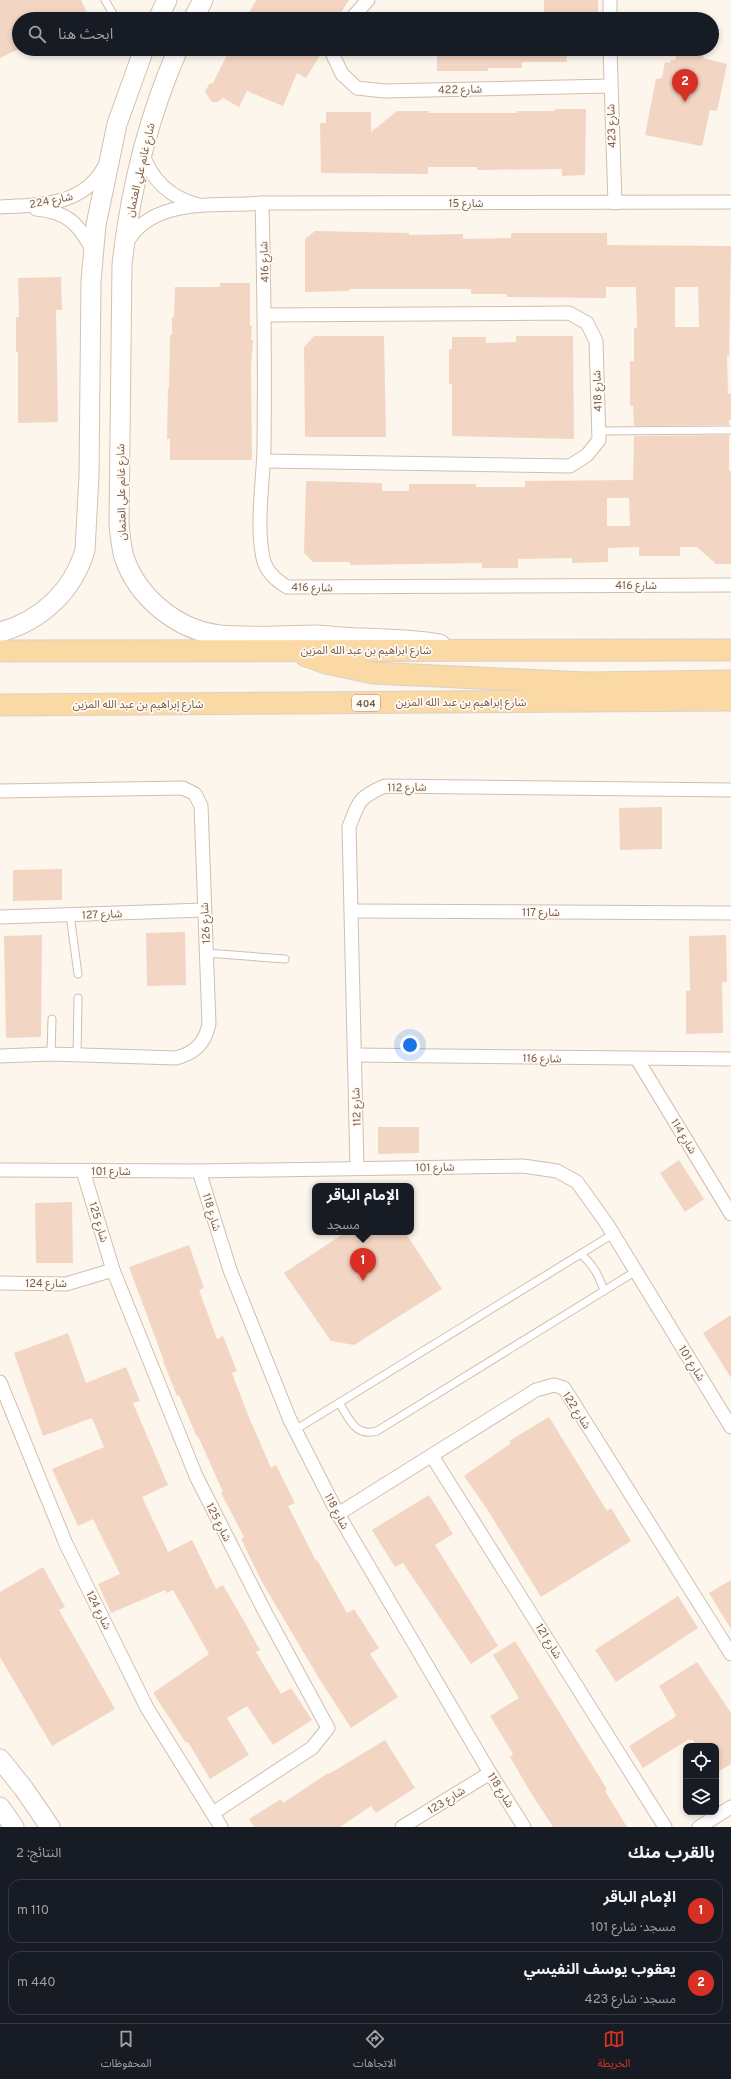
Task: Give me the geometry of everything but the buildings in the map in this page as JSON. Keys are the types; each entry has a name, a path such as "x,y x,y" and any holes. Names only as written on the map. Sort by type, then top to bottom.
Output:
{"main road":[{"path":"290,650 326,663 373,673 586,683 731,681"},
{"name":"شارع ابراهيم بن عبد الله المزين","path":"0,651 731,650"},
{"name":"شارع إبراهيم بن عبد الله المزين","path":"0,705 731,700"}],"street":[{"path":"161,12 167,0"},
{"path":"197,12 203,0"},
{"path":"357,12 368,0"},
{"path":"610,0 610,12"},
{"path":"0,632 24,623 44,611 62,594 77,572 82,561 87,538 91,281 96,225 108,158 126,96 141,56"},
{"name":"شارع غانم علي العثمان","path":"175,56 153,113 142,152 124,249 120,299 119,475 120,535 127,563 145,593 155,604 178,621 205,632 219,635 318,635 404,639 475,651"},
{"name":"شارع 422","path":"333,56 342,74 357,88 384,91 610,86"},
{"name":"شارع 423","path":"610,56 615,203"},
{"name":"شارع 15","path":"142,152 149,170 162,186 180,199 200,205"},
{"name":"شارع 224","path":"0,206 22,206 61,201 79,195 100,176 108,158"},
{"name":"شارع 15","path":"124,249 135,231 154,216 165,211 200,205 731,202"},
{"name":"شارع 416","path":"262,204 266,315 264,461 260,541 263,560 273,577 287,587 731,585"},
{"name":"شارع 224","path":"22,206 50,210 65,216 80,229 94,252"},
{"name":"شارع 418","path":"264,461 570,466 587,455 599,440 596,341 587,323 569,313 266,315"},
{"path":"89,476 103,481 119,475"},
{"name":"شارع 112","path":"358,1168 349,827 357,806 365,795 385,786 731,790"},
{"name":"شارع 126","path":"0,791 184,788 195,794 201,806 209,1024 206,1034 195,1050 176,1058 51,1054 0,1056"},
{"name":"شارع 127","path":"0,917 204,910"},
{"name":"شارع 117","path":"352,911 731,913"},
{"name":"شارع 116","path":"354,1055 731,1059"},
{"name":"شارع 114","path":"637,1059 731,1214"},
{"name":"شارع 101","path":"0,1170 199,1171 523,1166 558,1172 577,1182 613,1234 731,1427"},
{"name":"شارع 125","path":"83,1171 113,1270 196,1476 264,1612 328,1728 312,1748 213,1813"},
{"name":"شارع 118","path":"199,1171 230,1270 295,1430 338,1514 490,1773 524,1827"},
{"name":"شارع 124","path":"0,1283 66,1284 113,1270"},
{"name":"شارع 124","path":"0,1382 69,1552 147,1708 221,1827"},
{"name":"شارع 122","path":"338,1514 536,1390 554,1385 564,1388 731,1654"},
{"name":"شارع 121","path":"432,1456 666,1827"},
{"path":"0,1759 24,1789 50,1827"},
{"name":"شارع 123","path":"402,1827 490,1773"},
{"path":"699,1827 731,1807"}],"lane":[{"path":"105,0 112,12"},
{"path":"599,431 731,430"},
{"path":"70,915 78,974"},
{"path":"206,953 285,959"},
{"path":"77,1056 78,998"},
{"path":"51,1054 52,1019"},
{"path":"295,1430 613,1234"},
{"path":"581,1254 591,1263 600,1277 604,1291"},
{"path":"339,1403 355,1428 361,1432 369,1433 377,1431 636,1271"}],"place":[{"name":"يعقوب يوسف النفيسي","path":"685,102"},
{"name":"الإمام الباقر","path":"363,1281"}]}
